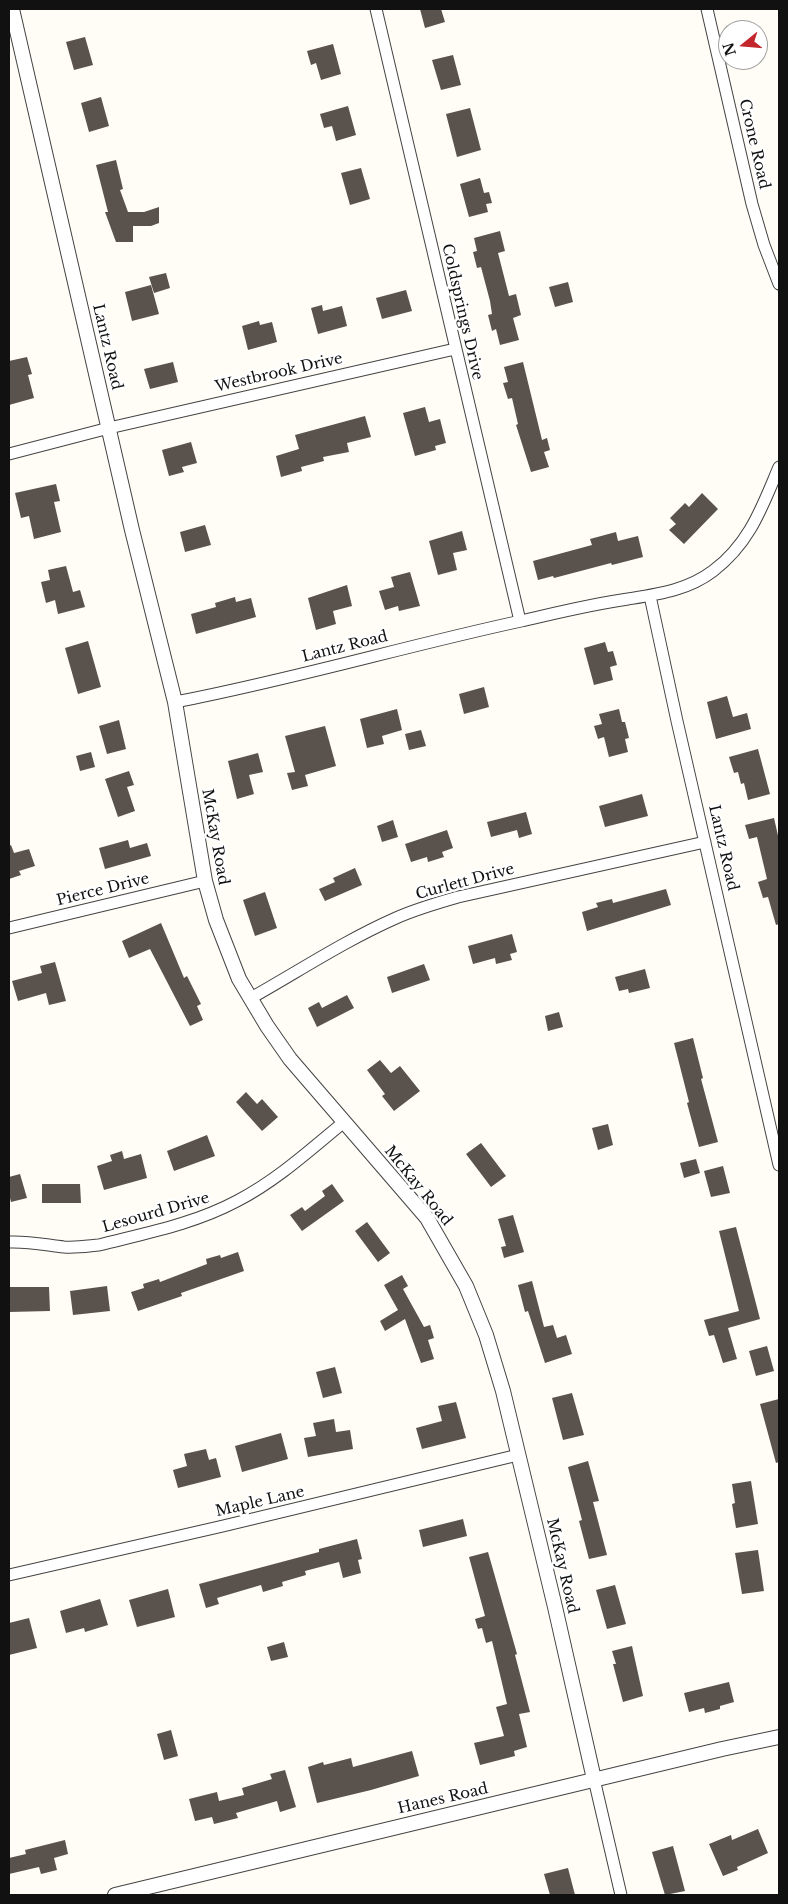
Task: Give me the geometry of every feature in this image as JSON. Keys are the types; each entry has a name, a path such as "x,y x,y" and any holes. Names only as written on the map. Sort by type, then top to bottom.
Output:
{"street":[{"name":"Lantz Road","path":"12,9 132,530 175,702 239,690 520,621 628,598 650,596 779,1164"},
{"name":"Coldsprings Drive","path":"376,9 520,621"},
{"name":"Crone Road","path":"707,9 752,204 764,245 779,284"},
{"name":"Westbrook Drive","path":"9,454 109,428 455,349"},
{"path":"650,596 696,581 713,571 732,555 749,534 758,518 779,467"},
{"name":"McKay Road","path":"175,702 204,881 226,949 239,979 267,1026 290,1059 427,1218 466,1286 486,1334 503,1392 594,1779"},
{"name":"Curlett Drive","path":"251,998 360,935 420,909 458,897 705,842"},
{"name":"Pierce Drive","path":"9,928 204,881"},
{"name":"Lesourd Drive","path":"9,1242 84,1247 100,1245 192,1220 237,1202 256,1190 303,1156 344,1122"},
{"name":"Maple Lane","path":"9,1574 223,1526 518,1455"},
{"name":"Hanes Road","path":"115,1895 594,1779 779,1737"},
{"path":"594,1779 621,1895"}],"building":[{"path":"420,9 441,9 445,22 425,28"},
{"path":"85,37 93,65 74,70 66,42"},
{"path":"333,44 341,74 321,80 316,63 311,65 307,51"},
{"path":"453,55 461,85 441,90 432,60"},
{"path":"101,97 109,126 89,132 81,103"},
{"path":"348,106 356,135 336,141 332,126 324,128 320,114"},
{"path":"470,108 481,150 457,157 446,114"},
{"path":"116,160 123,189 120,190 128,212 144,212 159,207 159,223 151,226 133,226 133,242 116,242 105,212 108,212 96,165"},
{"path":"361,168 370,199 350,205 341,173"},
{"path":"480,178 484,193 489,192 492,203 486,204 488,212 469,217 460,184"},
{"path":"500,231 505,251 498,253 509,296 516,294 521,315 513,318 519,340 500,345 496,329 492,331 488,315 492,314 490,301 481,267 477,268 473,252 477,251 474,238"},
{"path":"166,273 170,288 154,293 149,277"},
{"path":"568,282 573,302 555,307 549,287"},
{"path":"151,285 159,314 132,321 125,292"},
{"path":"406,290 412,311 382,319 376,298"},
{"path":"322,305 323,311 342,306 347,326 318,334 311,308"},
{"path":"259,321 260,325 272,322 277,342 248,350 242,326"},
{"path":"27,357 32,374 28,375 34,398 9,405 9,361"},
{"path":"173,362 178,382 150,389 144,369"},
{"path":"523,362 542,440 547,438 550,450 544,452 549,467 531,472 516,425 518,424 512,398 508,399 503,383 508,382 504,367"},
{"path":"425,407 429,422 440,419 446,443 435,446 436,450 415,456 403,413"},
{"path":"365,416 371,437 347,443 349,452 323,457 324,461 301,467 302,471 281,477 276,456 299,449 295,435"},
{"path":"191,442 197,463 182,467 184,472 169,476 162,450"},
{"path":"56,484 60,501 54,502 61,532 34,539 29,516 21,518 15,493"},
{"path":"702,493 718,509 684,544 669,530 676,524 670,518 685,503 689,507"},
{"path":"205,525 211,545 185,552 180,532"},
{"path":"462,531 467,550 453,553 457,570 438,575 429,541"},
{"path":"616,532 618,541 638,536 643,557 538,580 533,561 592,545 590,539"},
{"path":"66,566 73,592 80,590 85,607 58,614 55,600 46,603 41,582 50,580 48,570"},
{"path":"410,572 420,606 399,611 398,606 385,610 379,591 394,587 391,577"},
{"path":"347,585 352,606 333,611 336,624 316,630 308,598"},
{"path":"235,597 236,602 251,598 256,617 196,634 191,614 216,607 215,603"},
{"path":"88,641 101,687 78,694 65,648"},
{"path":"605,642 608,652 613,651 617,665 610,667 613,680 594,685 584,648"},
{"path":"484,687 489,707 464,714 459,694"},
{"path":"727,696 733,717 747,713 751,729 716,739 707,702"},
{"path":"397,709 402,730 382,736 384,744 367,748 360,719"},
{"path":"619,709 629,738 625,739 628,752 609,757 604,737 598,739 594,726 602,724 599,714"},
{"path":"119,720 126,749 107,754 99,726"},
{"path":"325,726 336,766 305,775 308,786 292,790 287,773 295,772 285,736"},
{"path":"421,730 426,746 409,750 405,734"},
{"path":"758,749 770,794 748,800 744,783 741,784 738,772 734,773 729,757"},
{"path":"91,752 95,767 80,771 76,756"},
{"path":"258,753 263,772 249,775 254,794 237,799 228,761"},
{"path":"129,771 134,785 127,787 135,811 118,817 105,779"},
{"path":"642,794 648,816 605,827 599,806"},
{"path":"526,812 532,834 519,838 517,830 491,837 487,822"},
{"path":"774,818 779,840 779,924 776,925 768,897 763,898 758,882 767,879 757,837 749,839 745,825"},
{"path":"393,820 398,837 382,842 377,826"},
{"path":"447,830 453,848 442,852 444,857 428,862 427,857 411,862 405,844"},
{"path":"128,840 130,848 147,843 151,856 105,869 99,848"},
{"path":"11,845 14,853 29,849 35,866 19,871 21,875 9,879 9,846"},
{"path":"355,868 362,885 325,901 319,889 335,882 333,878"},
{"path":"666,889 671,905 587,931 582,912 598,907 596,903 612,899 613,903"},
{"path":"265,892 277,928 255,936 243,900"},
{"path":"161,923 184,978 187,976 201,1004 197,1006 203,1020 190,1026 150,949 129,958 122,941"},
{"path":"512,934 517,952 510,954 512,960 496,964 495,958 473,964 468,946"},
{"path":"55,962 66,1001 49,1005 46,993 18,1001 12,981 42,973 40,966"},
{"path":"424,964 430,980 392,993 387,977"},
{"path":"645,969 650,988 629,993 628,989 619,991 615,977"},
{"path":"347,995 354,1008 317,1027 308,1008 319,1002 322,1008"},
{"path":"559,1012 563,1027 548,1031 545,1016"},
{"path":"693,1038 703,1078 701,1079 718,1142 699,1147 674,1043"},
{"path":"380,1060 391,1073 400,1066 420,1091 394,1111 382,1096 385,1094 367,1070"},
{"path":"246,1092 257,1104 262,1099 278,1117 262,1131 236,1102"},
{"path":"608,1124 613,1145 598,1150 592,1128"},
{"path":"207,1135 215,1156 174,1171 167,1151"},
{"path":"481,1143 506,1176 491,1187 466,1154"},
{"path":"122,1151 124,1159 141,1154 147,1178 104,1190 97,1166 112,1161 110,1155"},
{"path":"696,1159 700,1173 684,1178 680,1163"},
{"path":"723,1166 730,1193 711,1197 704,1171"},
{"path":"20,1174 27,1198 11,1202 9,1177"},
{"path":"42,1184 80,1184 81,1203 42,1203"},
{"path":"332,1184 344,1201 302,1231 290,1215 302,1207 305,1211 325,1196 322,1191"},
{"path":"513,1215 524,1252 504,1258 501,1247 506,1246 498,1219"},
{"path":"367,1222 390,1253 378,1262 355,1231"},
{"path":"736,1227 760,1319 728,1328 737,1359 723,1363 714,1335 709,1336 704,1320 739,1311 719,1231"},
{"path":"238,1252 244,1271 181,1293 182,1296 138,1311 131,1292 144,1288 143,1284 159,1279 160,1282 207,1264 206,1259 220,1255 221,1258"},
{"path":"402,1275 408,1286 403,1289 424,1327 430,1325 434,1338 428,1340 434,1359 421,1363 405,1319 385,1331 380,1321 398,1310 384,1285"},
{"path":"532,1281 544,1327 553,1325 557,1338 566,1335 572,1354 545,1363 528,1311 525,1312 518,1285"},
{"path":"107,1286 110,1311 73,1315 70,1291"},
{"path":"9,1287 49,1287 50,1311 9,1312"},
{"path":"767,1346 774,1371 756,1376 749,1351"},
{"path":"335,1367 342,1393 323,1398 316,1372"},
{"path":"572,1393 584,1435 563,1440 552,1398"},
{"path":"779,1399 779,1462 776,1463 760,1404"},
{"path":"456,1402 466,1438 422,1449 416,1428 442,1421 438,1406"},
{"path":"334,1419 336,1432 350,1430 353,1449 308,1457 304,1438 316,1436 313,1423"},
{"path":"281,1433 288,1459 242,1472 235,1446"},
{"path":"206,1449 209,1460 216,1458 221,1477 178,1488 173,1470 187,1466 184,1454"},
{"path":"588,1461 599,1501 593,1502 607,1555 589,1559 579,1521 582,1520 568,1467"},
{"path":"751,1481 758,1524 736,1528 732,1504 735,1503 732,1484"},
{"path":"463,1519 467,1536 423,1547 419,1530"},
{"path":"357,1539 362,1559 358,1560 361,1573 343,1578 339,1562 305,1571 306,1575 282,1582 283,1586 263,1592 261,1585 217,1598 219,1604 206,1608 199,1584 319,1552 319,1549"},
{"path":"758,1550 764,1591 742,1594 735,1553"},
{"path":"488,1552 517,1654 515,1655 530,1712 519,1714 527,1747 514,1751 515,1756 480,1765 474,1743 504,1736 496,1707 507,1704 492,1641 486,1643 482,1628 478,1629 475,1619 485,1616 469,1557"},
{"path":"615,1585 626,1624 607,1629 596,1590"},
{"path":"168,1589 175,1617 137,1627 129,1600"},
{"path":"100,1599 108,1625 85,1632 84,1628 66,1633 60,1611"},
{"path":"29,1618 37,1648 9,1655 9,1623"},
{"path":"284,1642 288,1657 271,1661 267,1647"},
{"path":"632,1646 643,1696 623,1702 613,1664 616,1664 612,1651"},
{"path":"729,1682 734,1702 720,1706 720,1709 705,1713 704,1708 689,1712 684,1693"},
{"path":"171,1730 178,1756 164,1760 157,1734"},
{"path":"412,1751 419,1776 317,1803 308,1767 323,1762 324,1765 351,1758 353,1767"},
{"path":"285,1770 296,1807 280,1812 277,1801 236,1813 238,1818 214,1824 212,1817 195,1821 189,1799 217,1792 219,1801 244,1795 242,1788 272,1779 270,1774"},
{"path":"758,1829 768,1853 737,1867 738,1870 723,1876 709,1844 731,1835 732,1840"},
{"path":"65,1840 68,1854 54,1858 57,1870 41,1874 39,1867 9,1874 9,1858 26,1854 25,1850"},
{"path":"673,1846 685,1891 665,1895 652,1852"},
{"path":"568,1868 575,1895 550,1895 544,1874"}]}
